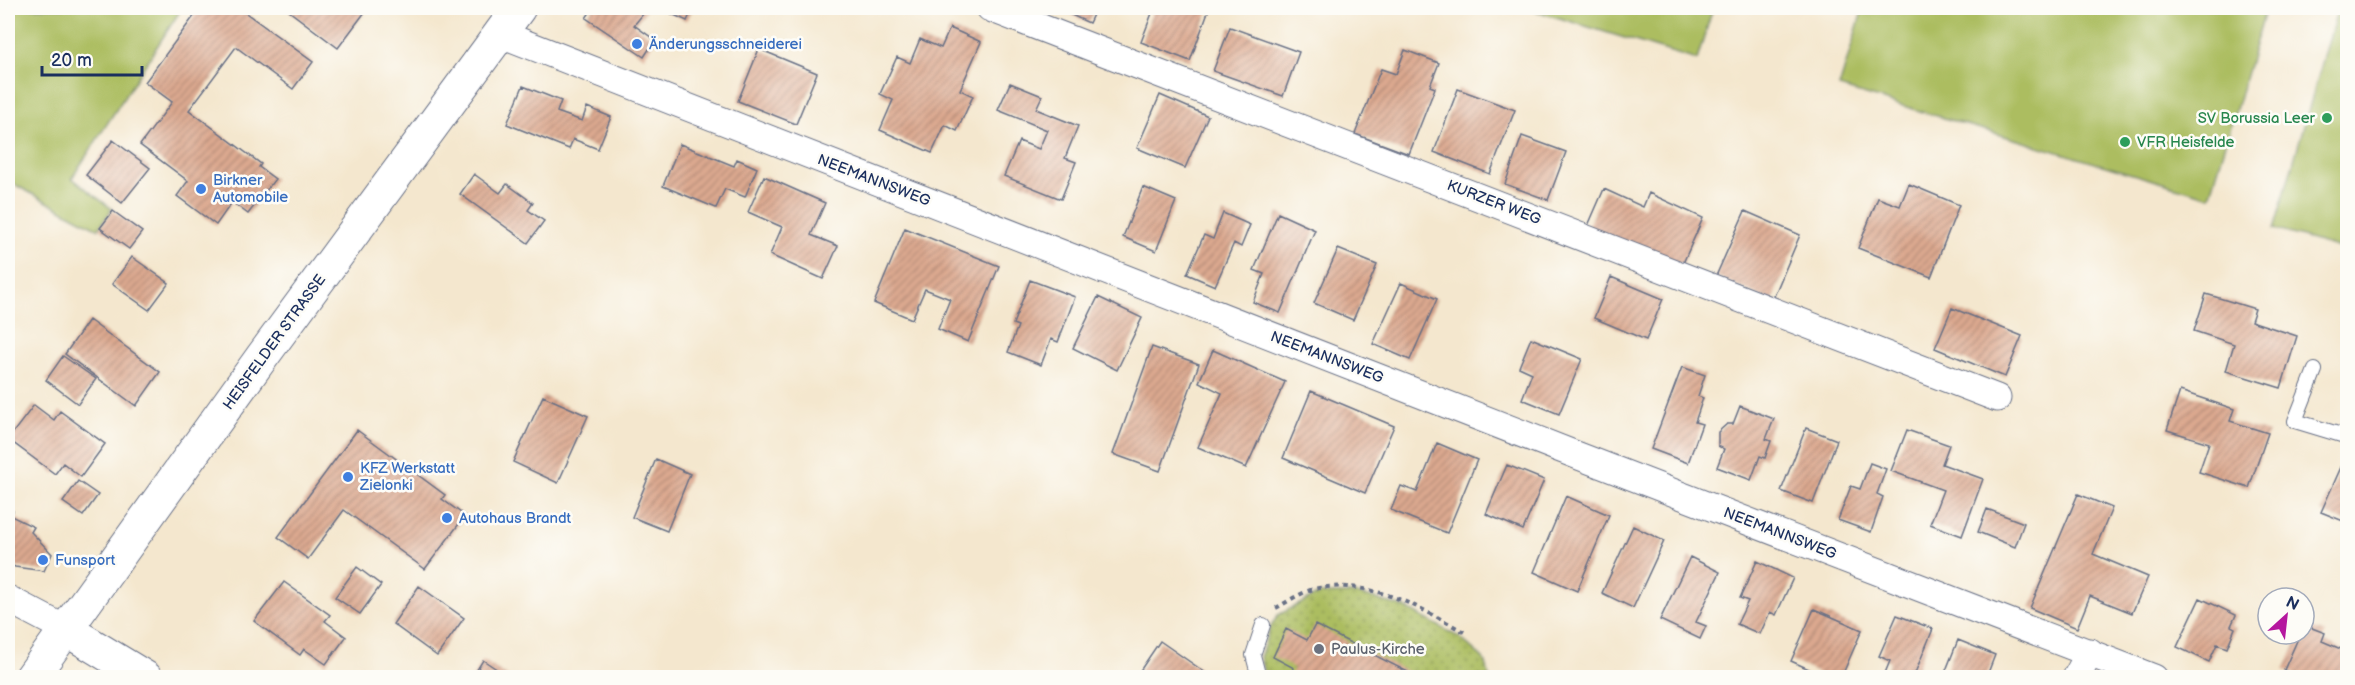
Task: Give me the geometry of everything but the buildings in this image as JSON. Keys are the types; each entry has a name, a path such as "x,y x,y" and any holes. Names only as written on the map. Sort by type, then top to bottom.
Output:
{"main road":[{"name":"HEISFELDER STRASSE","path":"31,678 262,357 519,8"},
{"path":"67,630 146,678"}],"street":[{"name":"KURZER WEG","path":"990,8 1997,398"},
{"name":"NEEMANNSWEG","path":"501,34 1571,453 2154,678"},
{"path":"8,599 67,630"},
{"path":"2076,678 2090,652"}],"lane":[{"path":"2315,370 2295,421 2348,437"},
{"path":"1258,678 1253,655 1263,625"}],"path":[{"path":"1263,625 1272,610 1317,588 1359,587 1404,600 1464,632"}],"green space":[{"path":"8,8 182,8 72,178 112,209 98,229 8,181"},
{"path":"1526,8 1713,8 1697,60"},
{"name":"VFR Heisfelde","path":"1863,8 2266,8 2210,197 1839,87"},
{"name":"SV Borussia Leer","path":"2338,8 2348,8 2347,250 2274,229"},
{"path":"1319,594 1357,594 1404,607 1459,637 1483,658 1490,677 1265,677 1260,657 1270,628 1278,615"}],"place":[{"name":"Änderungsschneiderei","path":"637,44"},
{"name":"SV Borussia Leer","path":"2327,118"},
{"name":"VFR Heisfelde","path":"2125,142"},
{"name":"Birkner Automobile","path":"201,189"},
{"name":"KFZ Werkstatt Zielonki","path":"348,477"},
{"name":"Autohaus Brandt","path":"447,518"},
{"name":"Funsport","path":"43,560"},
{"name":"Paulus-Kirche","path":"1319,649"}]}
